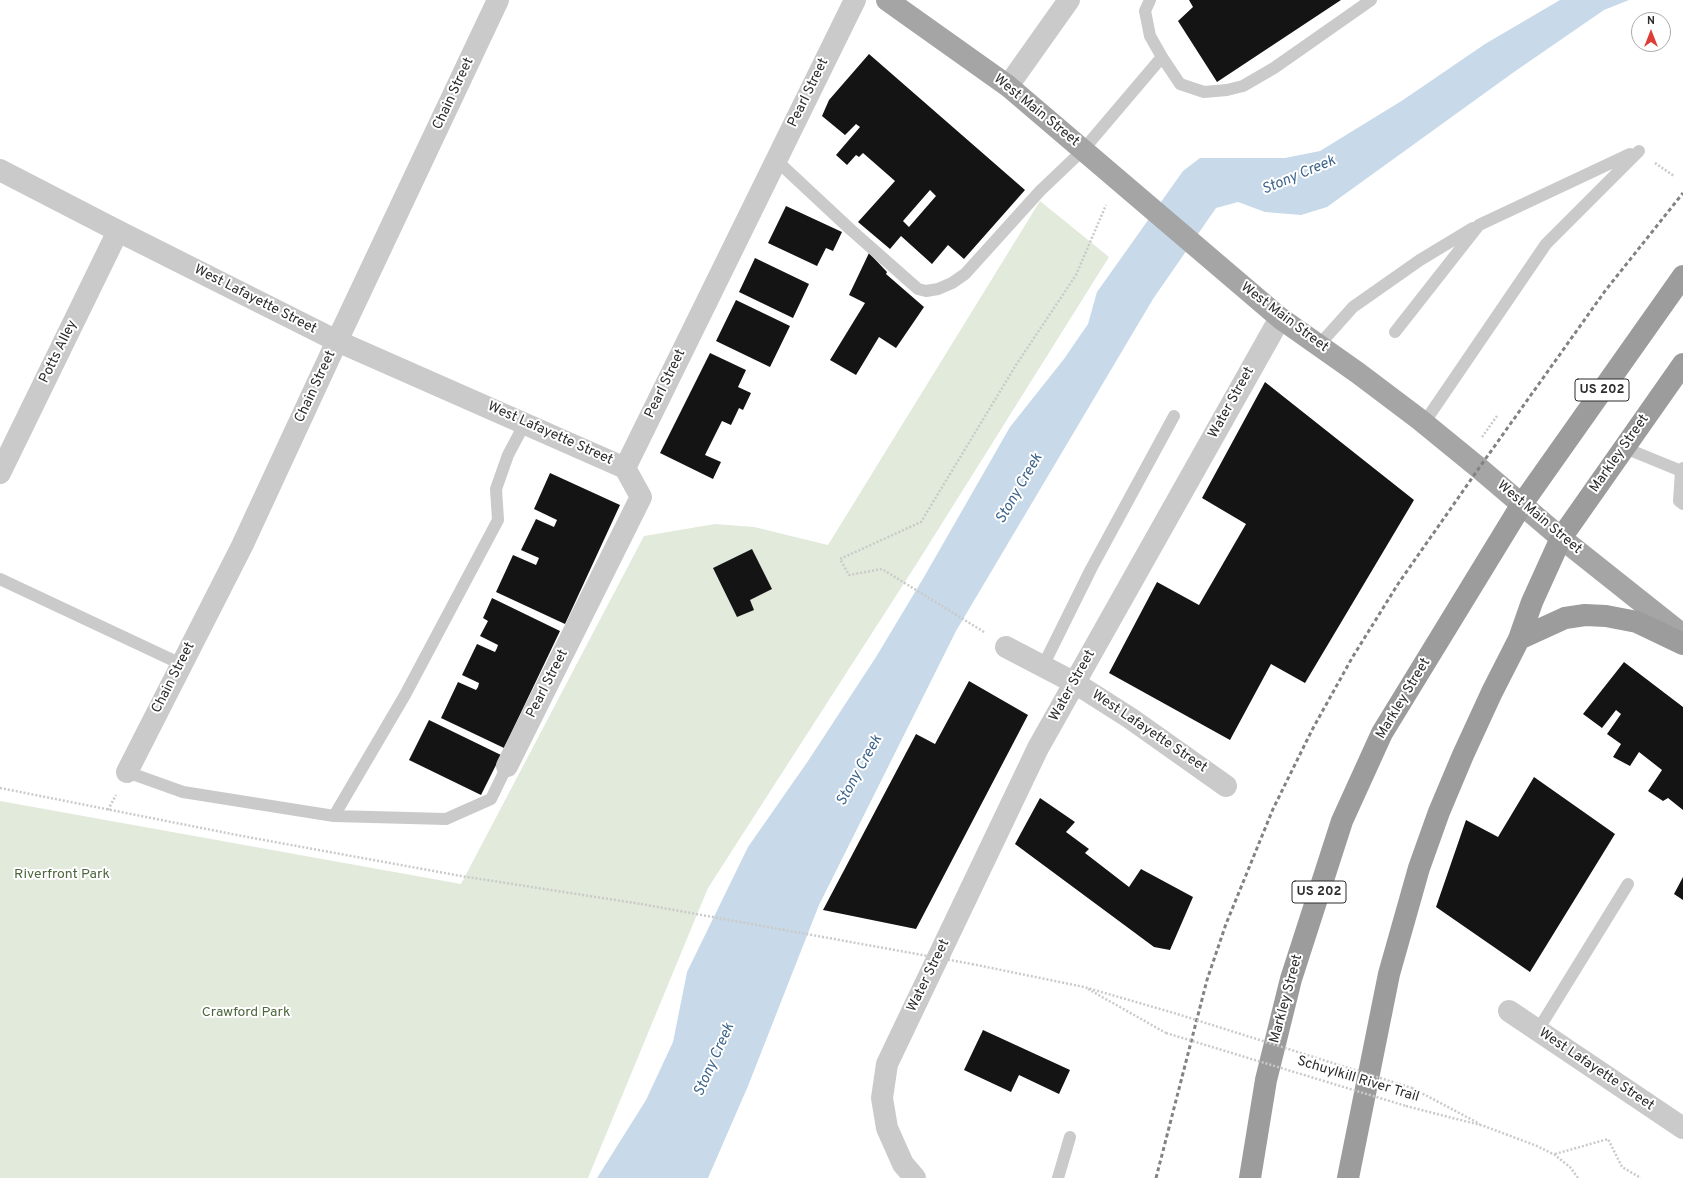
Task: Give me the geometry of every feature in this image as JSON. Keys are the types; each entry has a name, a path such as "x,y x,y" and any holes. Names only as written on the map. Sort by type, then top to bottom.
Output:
{"highway":[{"name":"Markley Street","path":"1250,1178 1266,1080 1291,978 1342,820 1382,733 1522,504 1683,276"},
{"name":"Markley Street","path":"1348,1178 1389,974 1419,868 1439,812 1463,755 1518,639 1532,602 1561,538 1683,364"},
{"path":"1518,639 1565,618 1585,615 1606,616 1637,622 1683,644"}],"main road":[{"name":"West Main Street","path":"887,0 1008,86 1280,318 1358,373 1424,423 1561,538 1683,634"}],"street":[{"name":"Chain Street","path":"127,772 242,546 498,0"},
{"name":"Pearl Street","path":"507,766 641,497 625,468 855,0"},
{"path":"1008,86 1069,0"},
{"name":"West Lafayette Street","path":"0,170 337,341 625,468"},
{"name":"Potts Alley","path":"0,473 118,231"},
{"name":"Water Street","path":"915,1178 903,1164 887,1128 882,1098 887,1064 1038,748 1280,318"},
{"name":"West Lafayette Street","path":"1006,647 1075,683 1130,718 1226,786"},
{"name":"West Lafayette Street","path":"1509,1011 1683,1128"}],"lane":[{"path":"1150,0 1145,11 1150,36 1180,84 1204,92 1227,90 1244,86 1274,68 1371,0"},
{"path":"776,160 850,229 918,289 926,291 938,289 952,283 965,274 1040,191 1083,150 1162,56"},
{"path":"1319,345 1352,307 1420,260 1479,225 1639,151 1546,244 1424,423"},
{"path":"1395,332 1479,225"},
{"path":"1043,666 1091,569 1174,416"},
{"path":"334,816 405,695 498,520 496,489 508,455 525,424"},
{"path":"1625,448 1682,470 1679,501 1683,504"},
{"path":"0,579 181,664"},
{"path":"127,772 183,792 334,816 446,819 491,799 507,766"},
{"path":"1538,1030 1628,884"},
{"path":"1058,1178 1070,1137"}],"path":[{"path":"970,623 882,569 849,575 840,559 921,522 1020,359 1076,275 1092,234 1118,180"},
{"path":"0,788 242,836 422,869 641,904 972,964 1084,987 1174,1013 1412,1088 1484,1126"},
{"name":"Schuylkill River Trail","path":"1084,987 1166,1033 1406,1106 1484,1126 1555,1154 1570,1167 1578,1178"},
{"path":"1555,1154 1608,1140 1622,1167 1640,1178"}],"green space":[{"name":"Crawford Park","path":"1040,201 1109,257 919,560 708,888 588,1178 0,1178 0,801 461,884 644,536 715,524 754,527 828,545"}],"water":[{"name":"Stony Creek","path":"1560,0 1629,0 1604,10 1514,72 1327,207 1301,215 1265,212 1238,202 1216,208 1153,299 956,631 819,905 748,1086 708,1178 597,1178 646,1100 673,1042 687,972 748,847 808,761 876,657 924,577 1010,427 1064,359 1088,324 1097,292 1183,171 1200,158 1285,158 1320,151 1403,100 1485,44"}],"building":[{"path":"1189,0 1341,0 1217,82 1178,21 1193,7"},
{"path":"869,54 1025,190 964,259 948,245 932,264 901,236 890,249 858,222 895,181 863,153 859,157 856,155 847,165 836,155 860,127 856,124 845,135 822,116 829,100","holes":["930,190 936,196 909,227 903,221"]},
{"path":"786,206 842,232 833,251 826,248 817,266 768,243"},
{"path":"869,253 887,272 886,274 924,307 896,348 879,337 856,375 830,360 865,303 849,295"},
{"path":"755,258 809,284 793,318 739,292"},
{"path":"736,300 790,326 770,367 716,341"},
{"path":"710,353 746,370 738,387 751,393 743,410 739,408 731,425 722,421 705,455 721,462 713,479 660,453"},
{"path":"1265,382 1414,500 1305,683 1271,664 1230,740 1109,673 1157,582 1199,605 1246,524 1202,498"},
{"path":"550,473 620,505 565,624 496,592 513,555 536,565 539,558 521,550 536,519 554,527 557,520 534,509"},
{"path":"752,549 772,589 750,600 754,610 737,617 713,568"},
{"path":"492,598 560,631 504,748 441,718 458,682 476,690 478,687 479,683 462,675 477,644 495,652 497,648 498,645 480,636 488,621 483,618"},
{"path":"1624,662 1683,707 1683,810 1668,798 1663,801 1648,791 1662,770 1639,752 1630,766 1613,757 1621,744 1607,734 1621,714 1616,710 1602,728 1583,714"},
{"path":"969,681 1028,715 916,929 823,910 916,734 935,744"},
{"path":"429,720 501,755 481,795 409,760"},
{"path":"1534,777 1615,834 1530,972 1436,907 1466,820 1498,837"},
{"path":"1040,798 1075,822 1066,832 1089,849 1085,853 1129,887 1141,869 1193,897 1170,950 1154,947 1015,844"},
{"path":"1683,877 1683,900 1674,894"},
{"path":"983,1030 1070,1070 1059,1094 1019,1075 1011,1092 964,1070"}],"railway":[{"path":"1156,1178 1207,980 1226,924 1273,809 1312,730 1352,658 1398,584 1605,291 1683,193"}],"park label":[{"name":"Riverfront Park","path":"62,875"}]}
